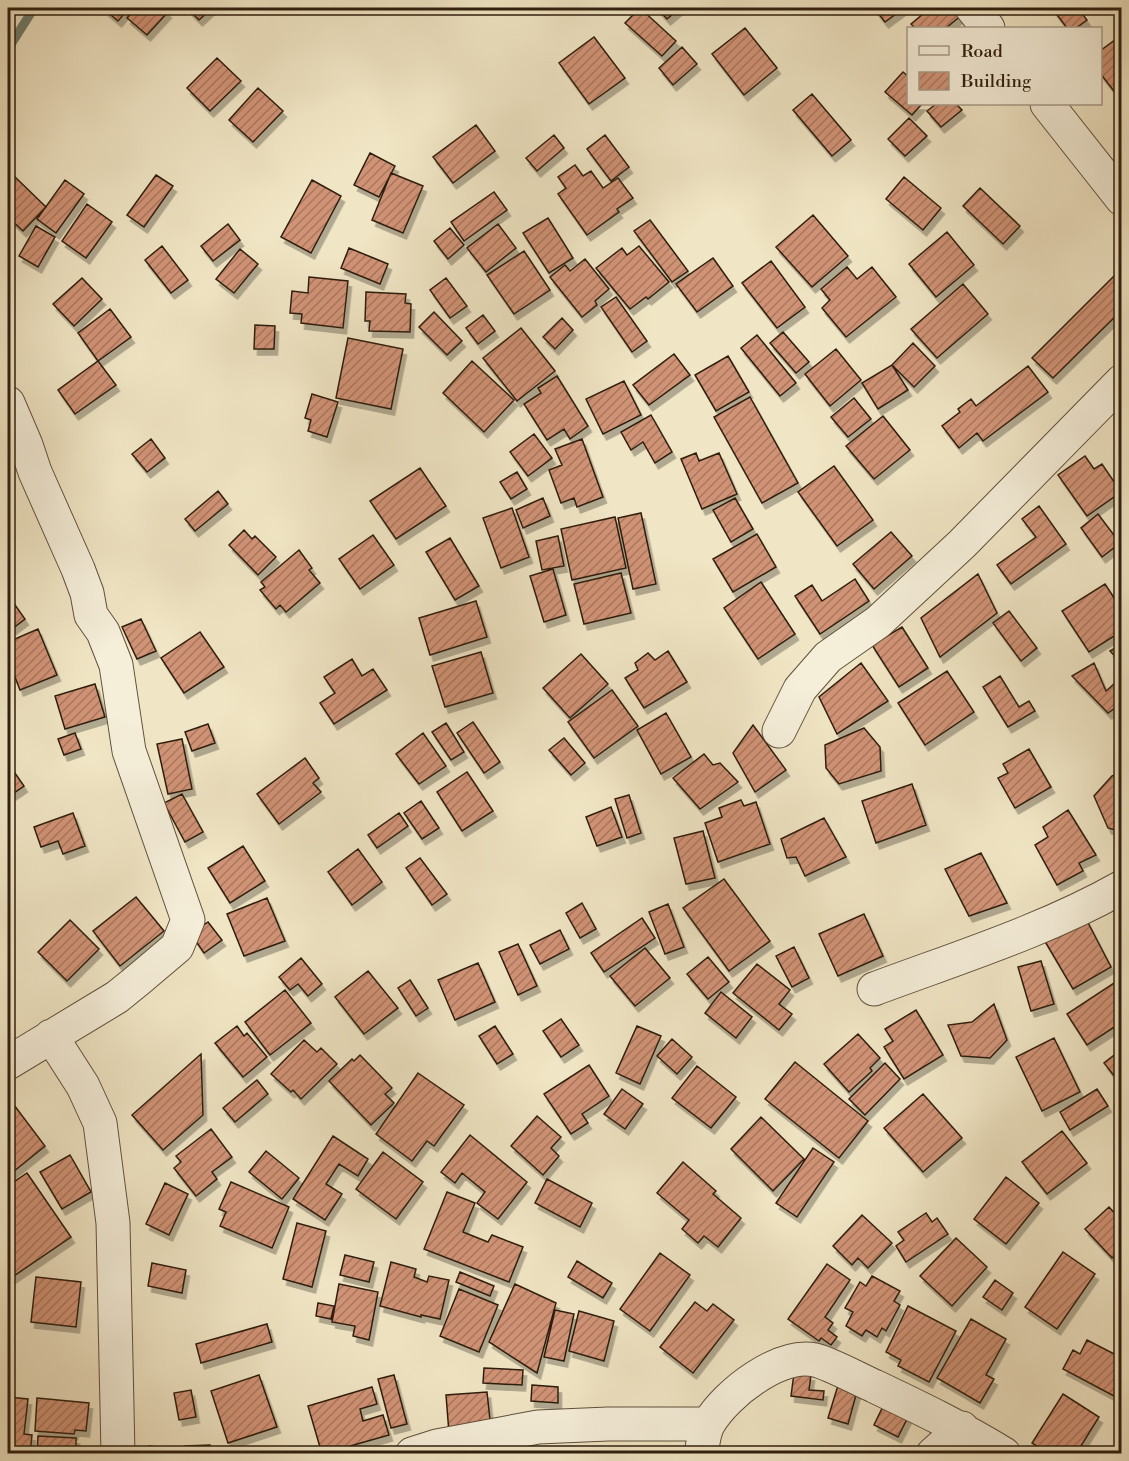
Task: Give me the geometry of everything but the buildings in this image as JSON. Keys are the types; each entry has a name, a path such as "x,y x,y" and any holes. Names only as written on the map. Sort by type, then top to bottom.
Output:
{"street":[{"path":"972,8 987,27"},
{"path":"1048,105 1122,199"},
{"path":"779,731 800,689 828,657 878,622 938,567 1122,381"},
{"path":"8,403 35,472 78,569 87,593 91,615 103,632 116,665 129,752 188,920 177,947 138,981 117,997 8,1063"},
{"path":"874,989 1015,936 1103,897 1122,886"},
{"path":"51,1036 83,1086 100,1123 113,1223 118,1454"},
{"path":"412,1454 437,1446 538,1427 608,1424 705,1439 722,1407 754,1377 785,1362 815,1360 962,1428 1004,1454"},
{"path":"933,1454 962,1428"}],"waterway":[{"path":"8,49 34,8"}]}
